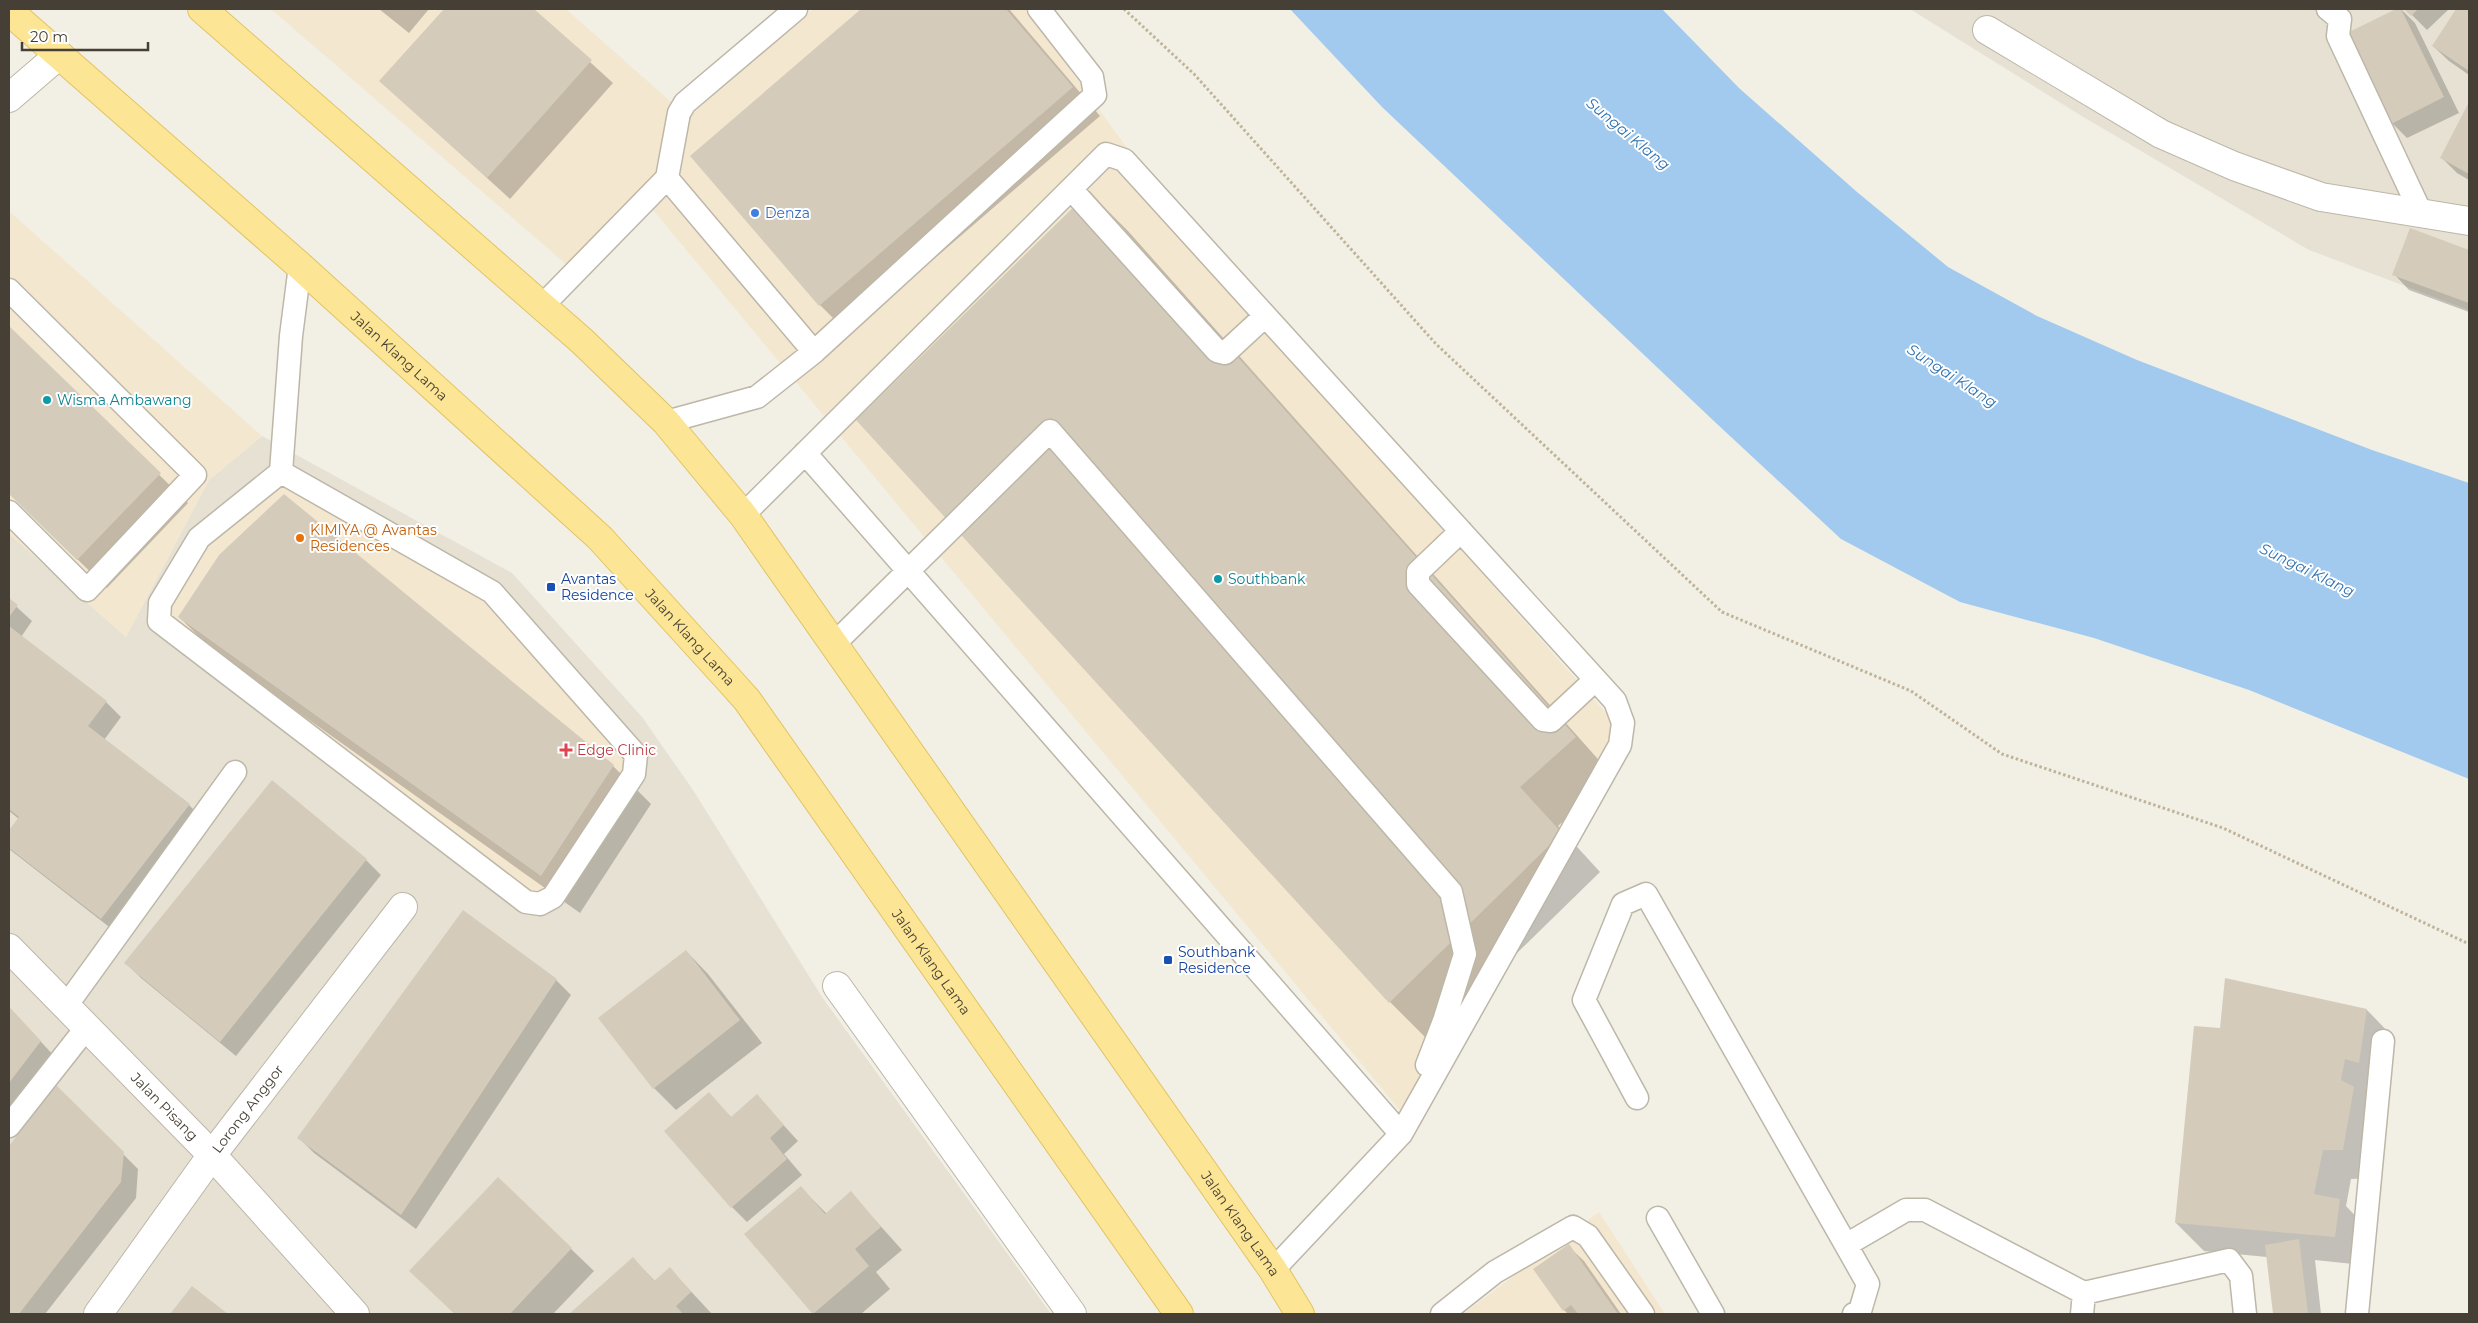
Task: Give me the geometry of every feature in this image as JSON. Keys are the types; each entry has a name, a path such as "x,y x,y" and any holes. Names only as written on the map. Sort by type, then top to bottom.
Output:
{"main road":[{"name":"Jalan Klang Lama","path":"202,9 544,305 666,422 743,515 833,646 1273,1270 1300,1314"},
{"name":"Jalan Klang Lama","path":"9,11 300,266 600,538 747,700 1179,1314"}],"street":[{"path":"1987,30 2160,134 2234,166 2321,197 2469,221"},
{"path":"9,98 59,55"},
{"name":"Lorong Anggor","path":"98,1314 212,1155 402,907"},
{"name":"Jalan Pisang","path":"9,948 212,1155 355,1314"},
{"path":"837,986 1072,1314"}],"lane":[{"path":"544,305 667,178 679,113 685,103 796,9"},
{"path":"666,422 757,396 814,352 1095,95 1092,77 1039,9"},
{"path":"2328,9 2340,19 2338,36 2421,213"},
{"path":"743,515 1106,154 1124,160 1615,701 1623,723 1620,745 1402,1134 1273,1270"},
{"path":"667,178 814,352"},
{"path":"1070,189 1217,352 1225,353 1265,316"},
{"path":"281,472 492,592 636,756 634,774 553,897 540,904 526,902 159,621 160,603 198,538 281,472 291,336 300,266"},
{"path":"9,290 195,475 87,590 9,512"},
{"path":"833,646 1050,431 1451,892 1464,954 1444,1020 1402,1134"},
{"path":"806,453 1402,1134"},
{"path":"1461,531 1418,572 1418,584 1543,720 1551,721 1595,680"},
{"path":"66,1006 235,772"},
{"path":"1637,1098 1584,1000 1623,904 1646,894 1868,1284 1860,1310 1854,1314"},
{"path":"9,1126 87,1027"},
{"path":"2357,1314 2383,1041"},
{"path":"1846,1245 1906,1210 1925,1210 2083,1303 2228,1260 2241,1276 2245,1314"},
{"path":"1658,1218 1714,1314"},
{"path":"1442,1314 1495,1272 1573,1227 1588,1236 1643,1314"}],"path":[{"path":"1124,9 1194,74 1436,344 1722,612 1911,691 2002,754 2223,828 2469,944"}],"shaded area":[{"path":"271,9 566,9 688,117 813,9 1025,9 1224,283 1614,722 1609,746 1403,1114 639,193 568,266"},
{"path":"1910,9 2469,9 2469,310 2309,250 2080,115"},
{"path":"9,211 262,436 209,480 126,637 9,534"},
{"path":"262,436 512,573 642,717 693,790 822,997 1051,1314 9,1314 9,533 126,637 209,480"},
{"path":"282,481 488,601 626,759 625,771 548,888 538,895 530,892 171,618 174,598 204,544"},
{"path":"1599,1212 1665,1314 1463,1314"}],"water":[{"name":"Sungai Klang","path":"1290,9 1662,9 1739,88 1857,192 1948,267 2037,316 2137,360 2372,450 2469,483 2469,779 2249,690 2094,638 1960,602 1841,539 1382,107"}],"building":[{"path":"444,9 534,9 592,60 487,178 379,81"},
{"path":"861,9 1006,9 1073,87 819,306 690,156"},
{"path":"2396,9 2401,9 2444,97 2391,124 2347,33"},
{"path":"2404,9 2418,9 2411,16"},
{"path":"2456,9 2469,9 2469,71 2432,46"},
{"path":"2469,102 2469,174 2440,158"},
{"name":"Southbank","path":"1090,191 1576,737 1520,787 1562,833 1389,1003 856,420"},
{"path":"2410,228 2469,250 2469,303 2392,275"},
{"name":"Wisma Ambawang","path":"9,326 161,473 77,560 9,494"},
{"path":"284,494 614,765 541,876 178,617 219,555"},
{"path":"9,598 18,605 9,617"},
{"path":"9,626 107,701 88,726 190,804 101,919 9,848 9,830 19,817 9,809"},
{"path":"272,780 367,859 220,1042 124,963"},
{"path":"463,910 557,979 401,1215 297,1138"},
{"path":"686,950 740,1020 653,1089 598,1018"},
{"path":"2225,978 2367,1009 2359,1063 2345,1059 2341,1080 2354,1087 2343,1150 2323,1150 2314,1194 2340,1199 2335,1237 2175,1223 2194,1026 2220,1028"},
{"path":"9,1007 41,1041 9,1083"},
{"path":"56,1085 124,1152 121,1182 19,1314 9,1314 9,1146"},
{"path":"709,1092 731,1117 757,1094 784,1125 770,1138 787,1159 731,1208 664,1131"},
{"path":"498,1177 572,1248 510,1314 455,1314 409,1271"},
{"path":"801,1186 825,1214 851,1191 881,1227 855,1249 869,1266 813,1314 744,1234"},
{"path":"2299,1239 2308,1314 2273,1314 2265,1245"},
{"path":"1569,1244 1618,1314 1578,1314 1571,1305 1563,1311 1533,1269"},
{"path":"633,1257 654,1281 670,1267 691,1292 676,1306 683,1314 569,1314"},
{"path":"192,1286 228,1314 170,1314"}],"place":[{"name":"Denza","path":"755,213"},
{"name":"Wisma Ambawang","path":"47,400"},
{"name":"KIMIYA @ Avantas Residences","path":"300,538"},
{"name":"Southbank","path":"1218,579"},
{"name":"Avantas Residence","path":"551,587"},
{"name":"Edge Clinic","path":"566,750"},
{"name":"Southbank Residence","path":"1168,960"}]}
